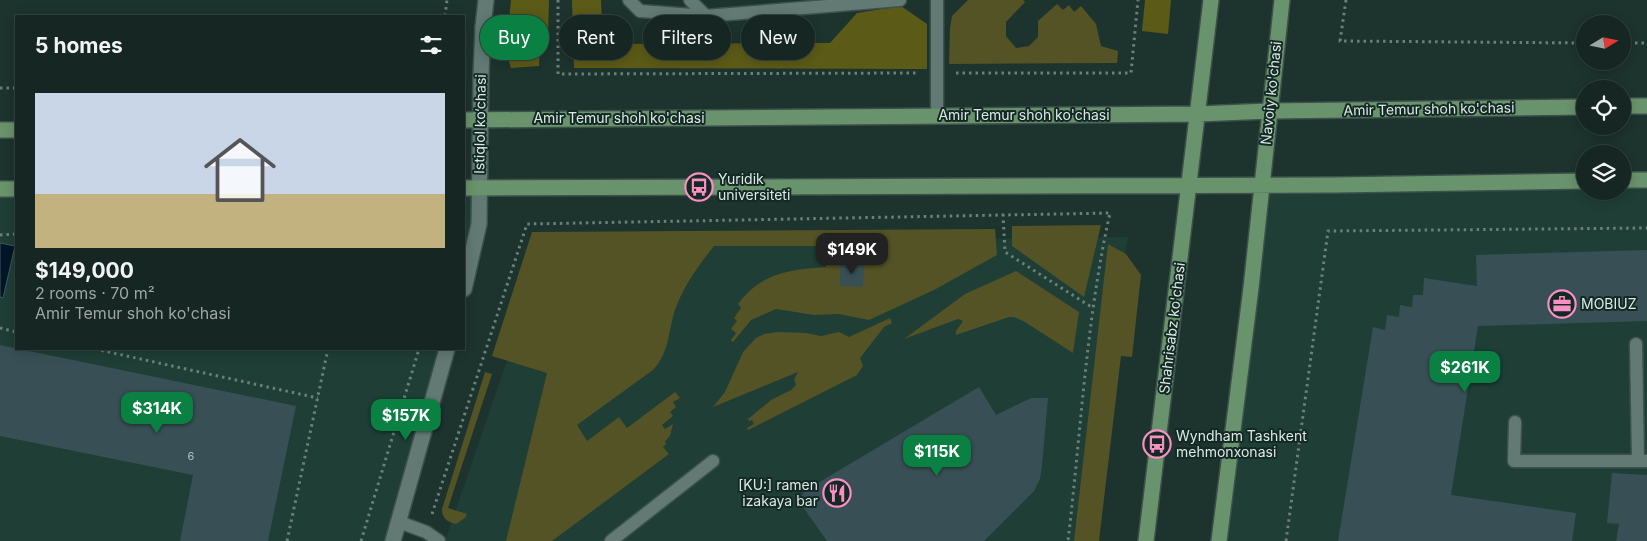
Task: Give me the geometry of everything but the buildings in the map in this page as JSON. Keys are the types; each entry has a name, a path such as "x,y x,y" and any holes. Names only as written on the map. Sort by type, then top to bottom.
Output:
{"main road":[{"path":"1198,114 1211,0"},
{"name":"Navoiy ko'chasi","path":"1262,185 1282,0"},
{"path":"1631,106 1647,106"},
{"name":"Amir Temur shoh ko'chasi","path":"465,120 1198,114 1269,111 1576,107"},
{"name":"Shahrisabz ko'chasi","path":"1146,541 1198,114"},
{"path":"0,130 15,130"},
{"path":"1631,180 1647,180"},
{"path":"465,188 1189,186 1576,181"},
{"path":"1219,541 1262,185"},
{"path":"0,189 15,189"}],"street":[{"name":"Istiqlol ko‘chasi","path":"465,285 479,224 480,119 486,0"},
{"path":"393,541 447,350"}],"lane":[{"path":"629,0 640,11 693,15"},
{"path":"690,0 705,15"},
{"path":"718,15 900,0"},
{"path":"937,0 938,116"},
{"path":"1514,422 1514,461 1642,461 1642,388 1636,344"},
{"path":"611,541 713,460"},
{"path":"399,522 426,532 438,541"}],"path":[{"path":"445,15 447,0"},
{"path":"558,0 558,74 1132,73 1138,0"},
{"path":"1346,0 1340,41 1576,43"},
{"path":"1631,43 1647,43"},
{"path":"0,88 15,88"},
{"path":"426,532 527,224 1110,213 1100,254 1093,308 1068,541"},
{"path":"1003,214 1005,252 1093,308"},
{"path":"1286,541 1328,231 1647,228"},
{"path":"0,235 15,234"},
{"path":"0,328 15,332"},
{"path":"100,350 318,398"},
{"path":"287,541 328,350"},
{"path":"361,541 419,350"}],"shaded area":[{"path":"511,0 549,0 549,15 510,15"},
{"path":"572,0 601,0 602,15 572,15"},
{"path":"968,0 1023,0 1025,2 1006,22 1006,36 1016,48 1029,46 1038,37 1038,21 1057,4 1063,10 1069,5 1074,12 1081,6 1096,24 1101,46 1118,51 1117,63 949,64 952,16"},
{"path":"1145,0 1171,0 1168,34 1142,31"},
{"path":"901,6 927,24 927,69 574,68 574,60 633,60 633,44 643,44 643,60 731,60 731,43 741,43 741,60 815,60 815,43 830,43 857,13"},
{"path":"509,60 539,60 539,66 511,68"},
{"path":"1631,180 1647,180 1647,541 1219,541 1262,185 1576,181 1576,200 1631,200"},
{"path":"465,188 479,188 465,282"},
{"path":"0,189 15,189 15,350 447,350 393,541 0,541"},
{"path":"1101,225 1084,297 1012,246 1012,226"},
{"path":"995,229 997,255 934,290 869,320 839,314 814,315 776,309 751,320 733,342 731,340 736,333 731,329 737,321 734,318 741,308 738,304 747,293 767,279 777,275 826,267 826,246 714,246 696,269 681,295 674,313 665,350 658,364 653,370 577,425 587,441 619,417 627,428 675,392 680,398 673,402 676,407 670,412 673,416 662,425 665,429 673,424 670,436 665,441 666,444 663,447 669,454 552,541 506,541 547,373 492,356 532,232"},
{"path":"1128,237 1074,541 445,541 547,244"},
{"path":"1108,244 1126,254 1141,275 1132,357 1121,356 1099,541 1074,541"},
{"path":"1016,271 1079,312 1073,353 1014,317 956,335 956,331 963,321 958,319 904,339 965,294"},
{"path":"890,318 892,323 884,327 860,358 863,366 857,375 748,430 747,428 754,424 752,420 749,421 748,419 771,400 791,390 796,385 794,380 798,372 713,407 725,392 743,352 756,338 764,334 777,332 806,333 821,336 839,332 849,337"},
{"path":"485,372 492,374 448,508 467,514 465,518 456,524 446,519 442,509"}],"water":[{"path":"0,243 15,246 3,298 0,297"}],"place":[{"name":"Yuridik universiteti","path":"699,187"},
{"name":"MOBIUZ","path":"1562,304"},
{"name":"Wyndham Tashkent mehmonxonasi","path":"1157,444"},
{"name":"[KU:] ramen izakaya bar","path":"837,493"}]}
